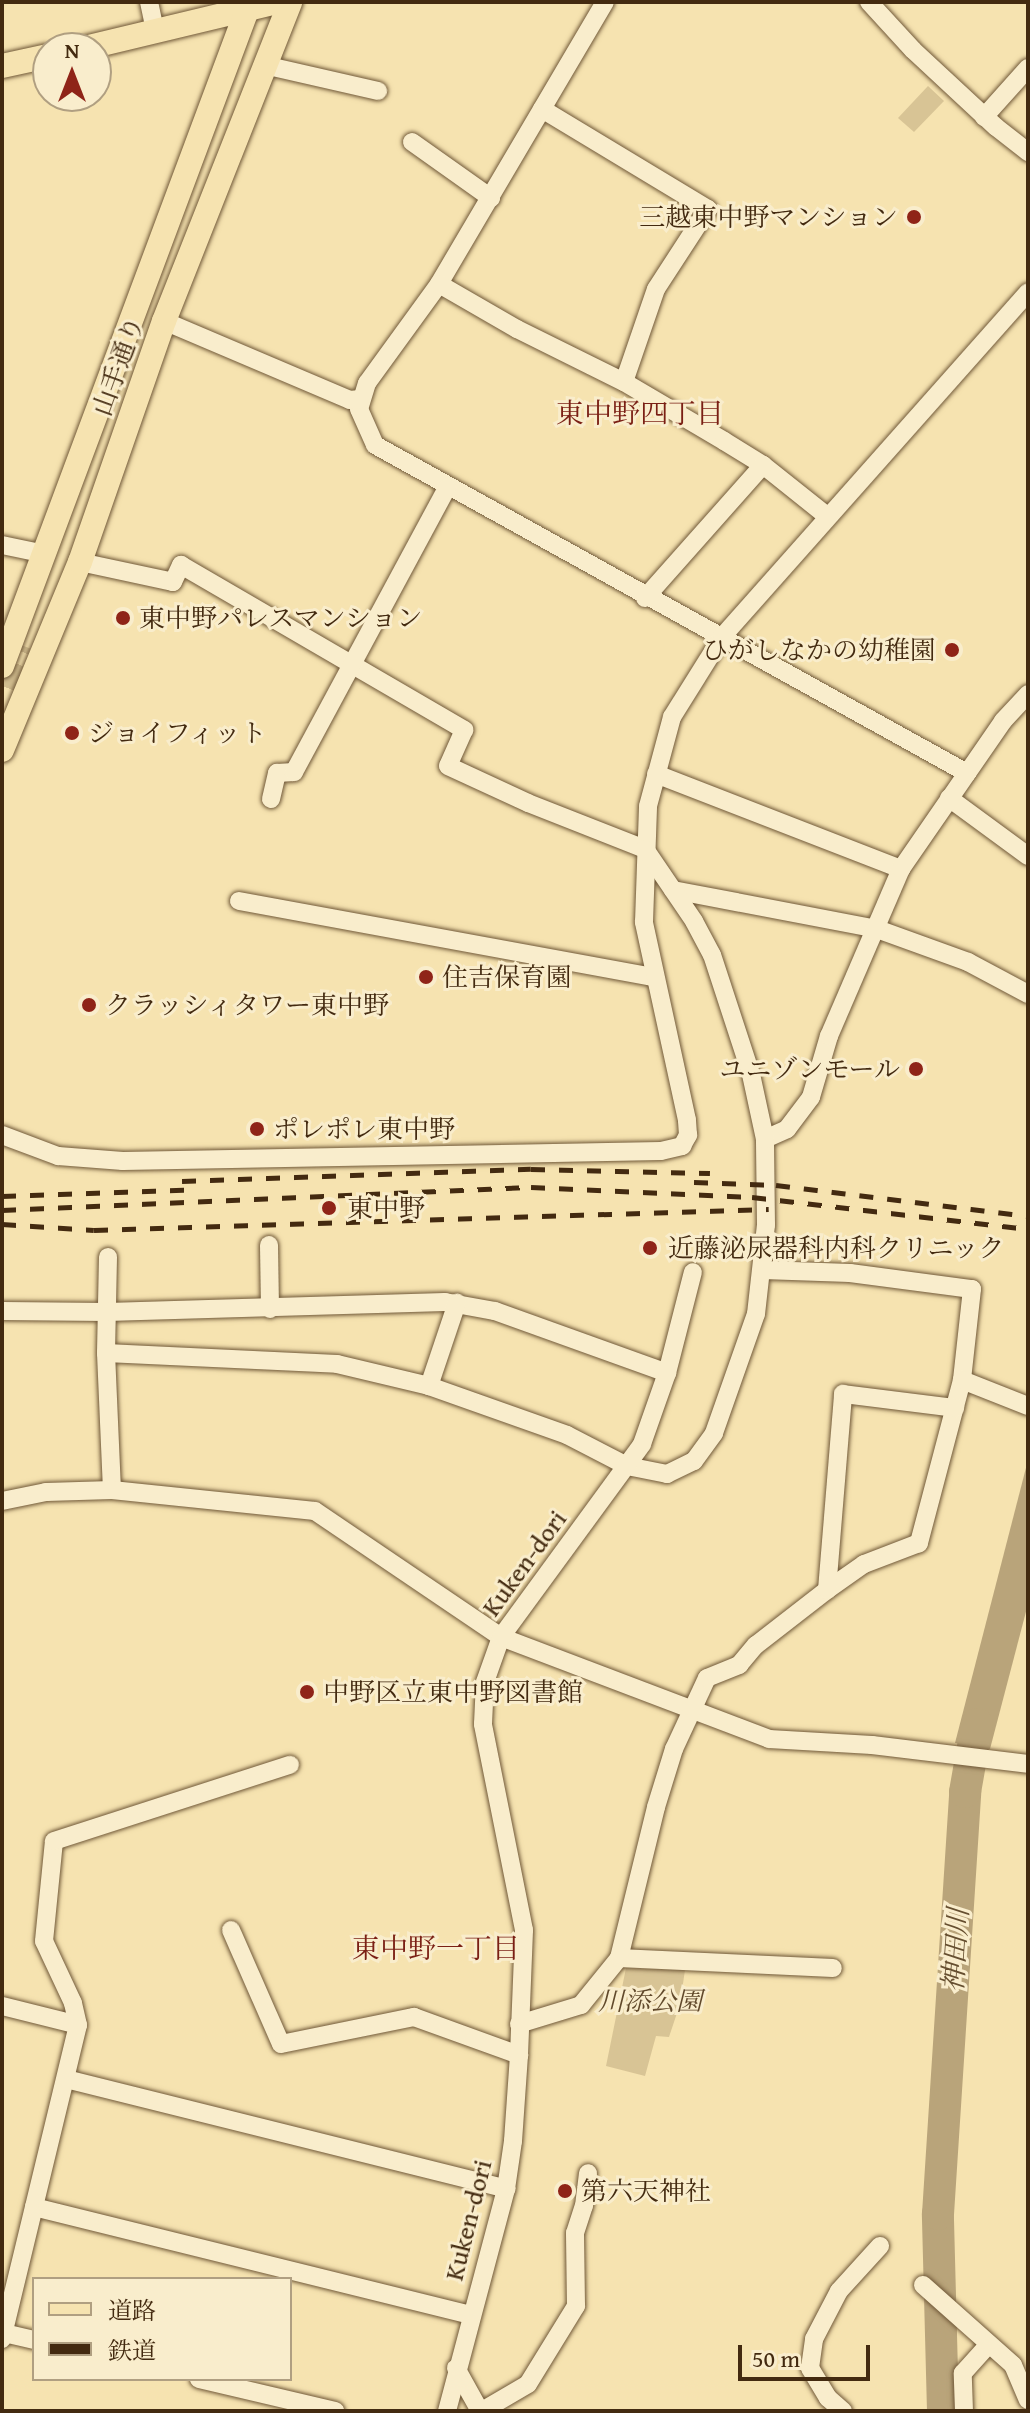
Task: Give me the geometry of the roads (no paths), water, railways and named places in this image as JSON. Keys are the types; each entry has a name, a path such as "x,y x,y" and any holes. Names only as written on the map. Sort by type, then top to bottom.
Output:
{"main road":[{"path":"112,41 249,5 277,2"},
{"name":"山手通り","path":"2,750 80,562 164,321 290,2"},
{"name":"山手通り","path":"2,666 249,5"},
{"path":"2,66 32,59"}],"street":[{"path":"149,2 155,31"},
{"path":"605,2 439,284 398,336 367,383 359,409 375,445 645,598 722,637 967,773"},
{"path":"869,2 913,50 984,117 1028,152"},
{"path":"264,65 378,91"},
{"path":"984,117 1028,68"},
{"path":"542,109 708,209 656,289 624,382"},
{"path":"412,142 491,198"},
{"path":"439,284 517,329 624,382 763,465 827,516"},
{"path":"2,1135 58,1156 123,1161 661,1151 682,1146 688,1135 644,922 648,806 672,717 722,637 827,516 1025,303"},
{"path":"164,321 350,400 360,399"},
{"path":"645,598 763,465"},
{"path":"271,799 277,773 294,772 447,488"},
{"path":"2,545 45,554"},
{"path":"80,562 173,582 181,565 464,730 448,766 528,803 645,849 694,921 717,968 762,1114 765,1139 763,1270 756,1314 724,1408 705,1448 694,1461 667,1474 627,1466 567,1435 429,1386 337,1364 106,1353"},
{"path":"765,1139 787,1129 811,1097 829,1036 901,869 967,773 1028,694"},
{"path":"656,774 901,869"},
{"path":"949,798 1028,856"},
{"path":"673,890 877,929 968,962 1028,994"},
{"path":"239,901 655,977"},
{"path":"269,1245 270,1309"},
{"path":"108,1257 106,1353 112,1490"},
{"path":"519,2024 581,2005 619,1958 656,1807 690,1709 707,1678 739,1665 756,1645 864,1564 919,1543 962,1380 972,1289 850,1273 763,1270"},
{"name":"Kuken-dori","path":"447,2411 506,2189 519,2055 524,1930 483,1724 485,1682 501,1637 642,1444 667,1373 693,1272"},
{"path":"429,1386 457,1303"},
{"path":"2,1311 107,1312 457,1303 495,1311 667,1373"},
{"path":"962,1380 1028,1406"},
{"path":"827,1590 843,1394 955,1408"},
{"path":"2,1501 46,1492 112,1490 315,1511 501,1637 614,1683 769,1739 1028,1764"},
{"path":"32,2340 3,2336 78,2025 73,2003 44,1941 54,1841 290,1765"},
{"path":"231,1930 281,2044 414,2017 519,2055"},
{"path":"619,1958 833,1968"},
{"path":"2,2006 78,2025"},
{"path":"66,2079 506,2189"},
{"path":"456,2368 481,2411 528,2384 576,2306 575,2233 584,2206 588,2173"},
{"path":"34,2207 472,2315"},
{"path":"843,2411 828,2398 810,2368 814,2339 839,2291 880,2246"},
{"path":"923,2285 988,2345 1020,2364 1028,2400"},
{"path":"964,2411 963,2373 988,2345"},
{"path":"208,2381 335,2411"}],"waterway":[{"name":"神田川","path":"943,2411 938,2214 965,1792 977,1724"}],"tunnel":[{"path":"2,686 18,644"}],"railway":[{"path":"182,1181 531,1169 710,1173"},
{"path":"694,1182 776,1185 1028,1216"},
{"path":"2,1210 531,1187 752,1197 1028,1229"},
{"path":"2,1196 198,1189"},
{"path":"2,1224 94,1230 769,1209"}],"place":[{"name":"三越東中野マンション","path":"914,217"},
{"name":"東中野パレスマンション","path":"123,618"},
{"name":"ひがしなかの幼稚園","path":"952,650"},
{"name":"ジョイフィット","path":"72,733"},
{"name":"住吉保育園","path":"426,977"},
{"name":"クラッシィタワー東中野","path":"89,1005"},
{"name":"ユニゾンモール","path":"916,1069"},
{"name":"ポレポレ東中野","path":"257,1129"},
{"name":"東中野","path":"329,1208"},
{"name":"近藤泌尿器科内科クリニック","path":"650,1248"},
{"name":"中野区立東中野図書館","path":"307,1692"},
{"name":"第六天神社","path":"565,2191"}],"district":[{"name":"東中野四丁目","path":"640,413"},
{"name":"東中野一丁目","path":"436,1948"}],"park label":[{"name":"川添公園","path":"650,2001"}]}
